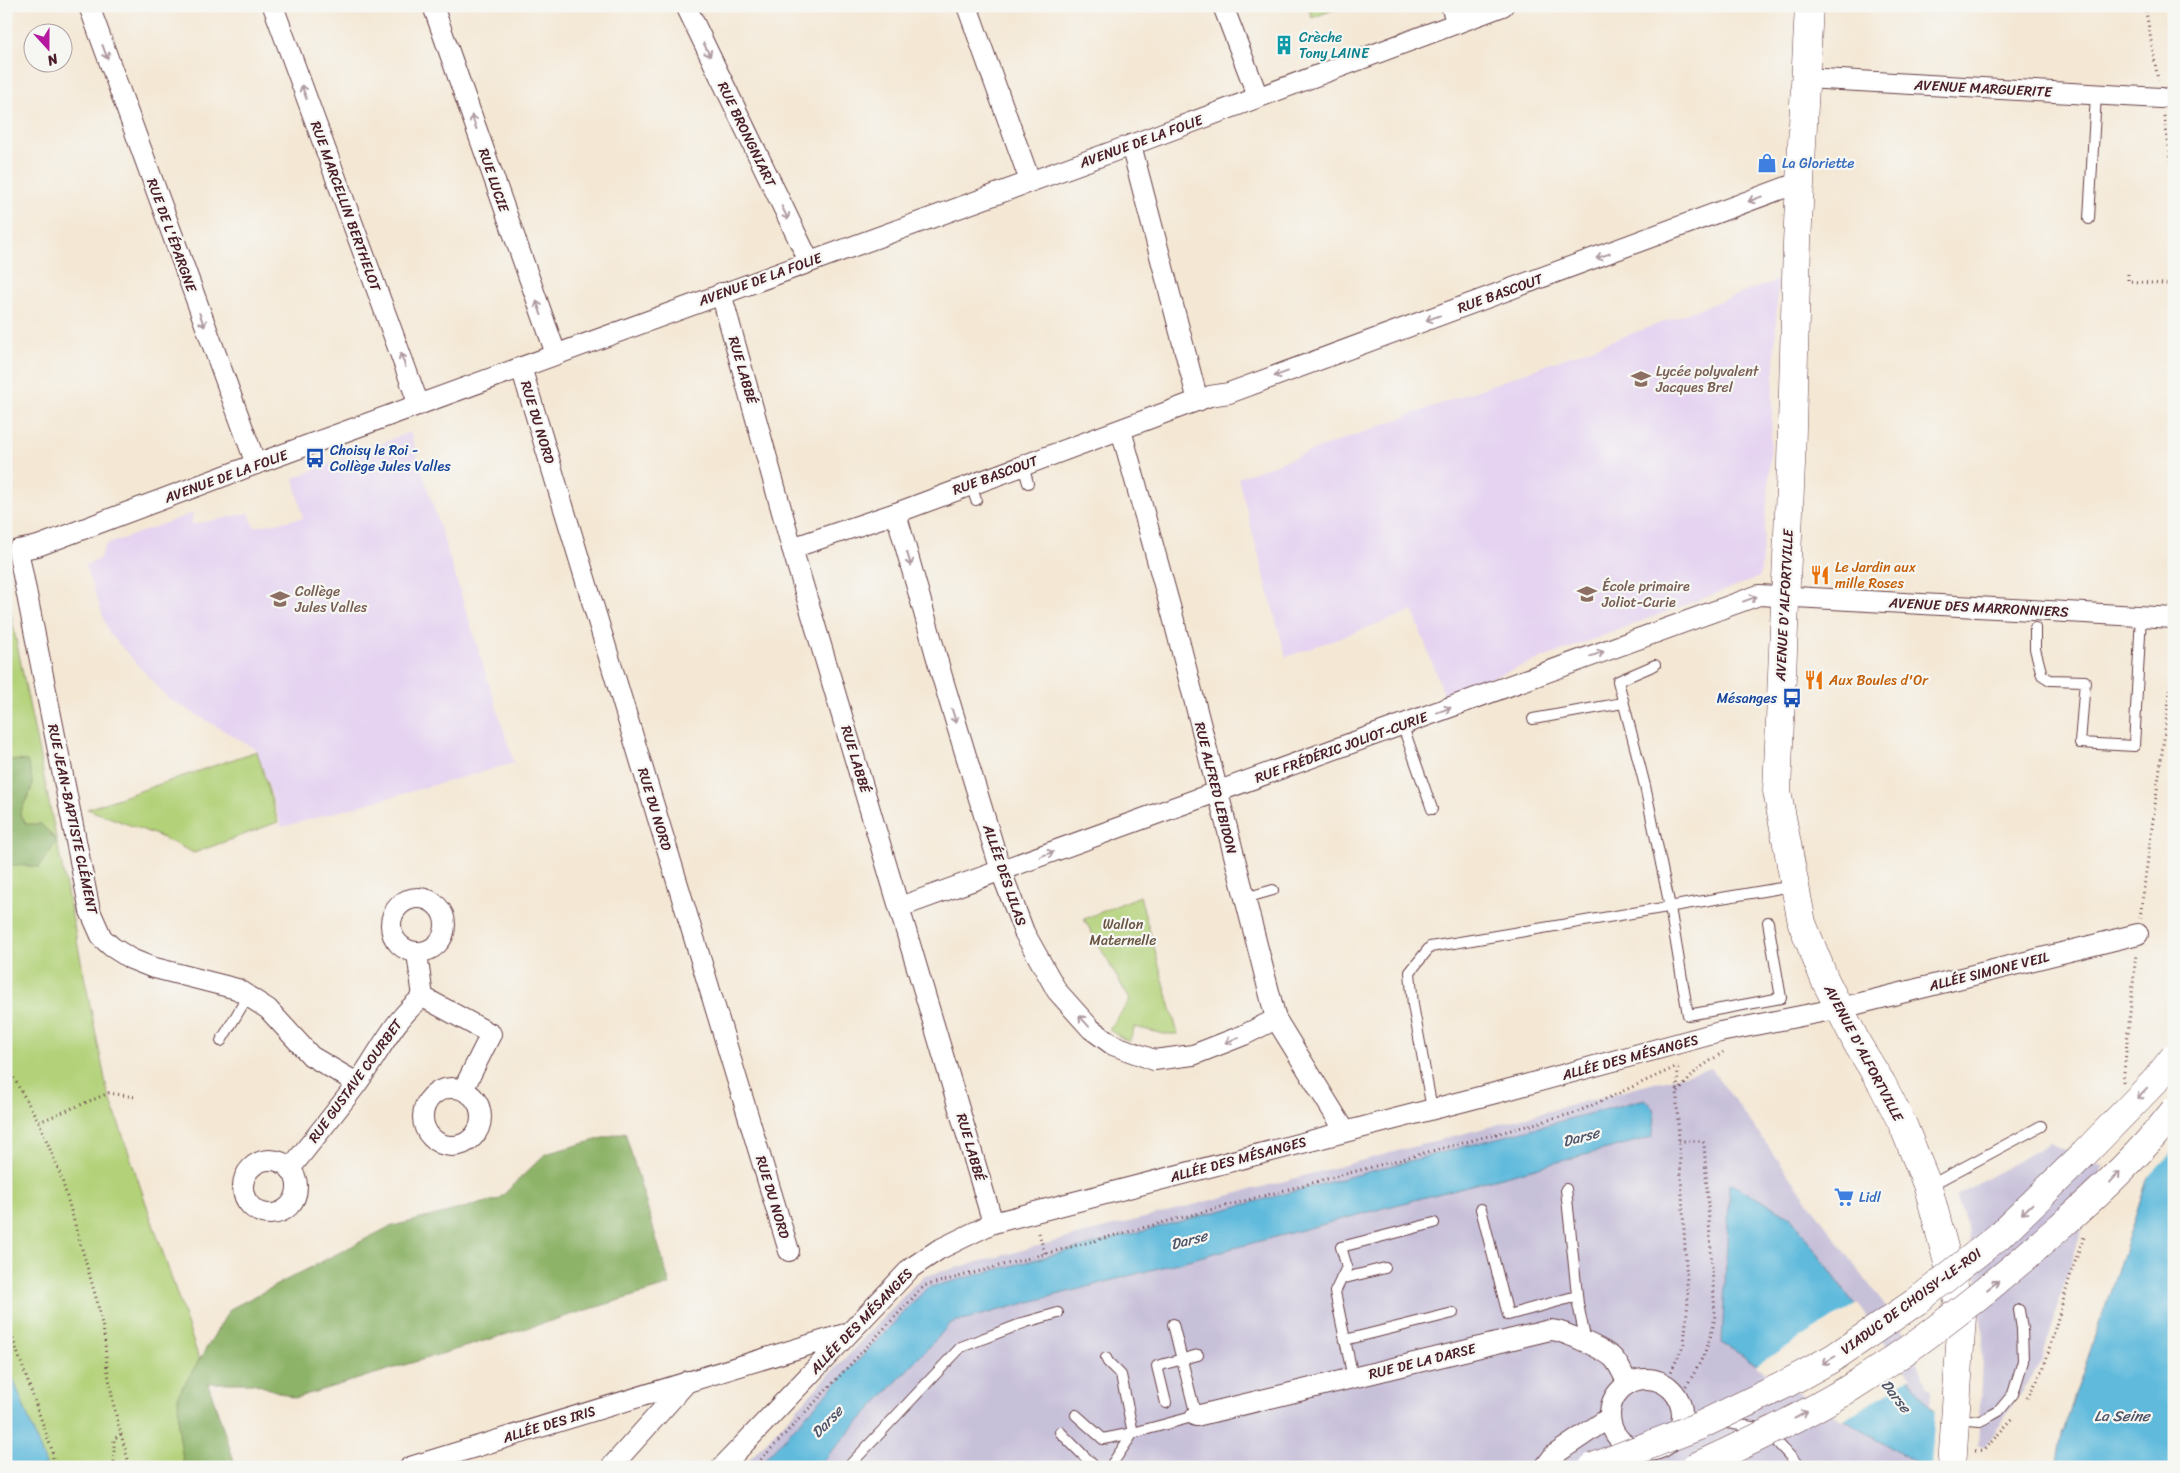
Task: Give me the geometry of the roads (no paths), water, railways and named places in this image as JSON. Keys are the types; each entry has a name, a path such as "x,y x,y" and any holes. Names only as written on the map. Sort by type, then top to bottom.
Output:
{"main road":[{"name":"AVENUE D'ALFORTVILLE","path":"1809,6 1800,182 1791,464 1777,792 1802,923 1826,980 1858,1045 1882,1084 1903,1125 1928,1187 1962,1316 1952,1467"},
{"name":"VIADUC DE CHOISY-LE-ROI","path":"1593,1467 1699,1426 1782,1386 1833,1358 1917,1301 1999,1236 2097,1141 2155,1081 2174,1057"},
{"path":"1694,1467 1799,1417 1850,1388 1936,1329 2010,1271 2105,1187 2174,1111"}],"street":[{"name":"RUE DE L'ÉPARGNE","path":"88,6 256,464"},
{"name":"RUE MARCELLIN BERTHELOT","path":"273,6 419,405"},
{"name":"RUE LUCIE","path":"433,6 556,354"},
{"name":"RUE BRONGNIART","path":"686,6 809,261"},
{"path":"967,6 1030,181"},
{"path":"1223,6 1258,97"},
{"name":"AVENUE DE LA FOLIE","path":"12,545 38,546 809,261 1131,145 1258,97 1454,14 1503,6"},
{"name":"AVENUE MARGUERITE","path":"1805,78 2161,98"},
{"path":"1131,145 1198,401"},
{"name":"RUE BASCOUT","path":"792,548 896,512 973,492 1025,474 1121,430 1216,394 1229,394 1800,182"},
{"name":"RUE LABBÉ","path":"721,294 792,548 993,1224"},
{"name":"RUE DU NORD","path":"521,367 789,1251"},
{"name":"RUE ALFRED LEBIDON","path":"1121,430 1175,626 1276,1018 1345,1131"},
{"name":"ALLÉE DES LILAS","path":"896,512 943,680 1001,871 1024,932 1057,991 1091,1029 1114,1045 1154,1060 1193,1055 1244,1035 1276,1018"},
{"name":"RUE JEAN-BAPTISTE CLÉMENT","path":"12,545 90,911 102,938 131,960 236,989 268,1009 310,1056 357,1083"},
{"name":"RUE FRÉDÉRIC JOLIOT-CURIE","path":"900,907 1759,595 1784,596"},
{"name":"AVENUE DES MARRONNIERS","path":"1784,596 2174,618"},
{"name":"ALLÉE SIMONE VEIL","path":"1841,1008 2138,934"},
{"path":"417,953 423,997 491,1034 463,1090"},
{"name":"RUE GUSTAVE COURBET","path":"290,1169 357,1083 411,1005 423,997"},
{"name":"ALLÉE DES MÉSANGES","path":"722,1467 911,1268 938,1250 993,1224 1670,1047 1720,1032 1841,1008"},
{"name":"RUE DE LA DARSE","path":"1196,1416 1546,1330 1561,1331 1612,1357 1628,1384"},
{"name":"ALLÉE DES IRIS","path":"410,1467 849,1332"},
{"path":"1647,1380 1675,1400 1675,1436 1668,1444 1649,1451 1628,1447 1613,1430 1610,1417 1612,1404 1618,1392 1628,1384 1647,1380"},
{"path":"611,1467 688,1381"},
{"path":"1545,1467 1554,1455 1610,1417"}],"lane":[{"path":"2089,219 2096,94"},
{"path":"2035,628 2035,649 2042,675 2050,680 2085,681 2080,743 2134,746 2142,616"},
{"path":"1656,665 1618,681 1646,786 1670,907 1688,1015 1781,998 1768,922"},
{"path":"1533,720 1623,704"},
{"path":"1402,724 1432,809"},
{"path":"1432,1109 1413,1006 1410,972 1430,948 1794,885"},
{"path":"1245,898 1273,890"},
{"path":"221,1041 248,996"},
{"path":"1928,1187 2040,1126"},
{"path":"1566,1189 1577,1296 1584,1333 1581,1341"},
{"path":"1481,1209 1508,1315 1577,1296"},
{"path":"1353,1378 1334,1292 1347,1267 1341,1246 1434,1223"},
{"path":"1341,1279 1385,1268"},
{"path":"1954,1421 1980,1421 1992,1416 1999,1411 2013,1394 2023,1361 2019,1310"},
{"path":"848,1467 961,1347 1026,1322 1058,1313"},
{"path":"1345,1340 1453,1314"},
{"path":"1076,1415 1103,1439 1196,1416 1173,1324"},
{"path":"1166,1404 1157,1366 1198,1355"},
{"path":"1106,1358 1121,1375 1133,1433 1110,1467"},
{"path":"1675,1400 1766,1429 1800,1467"},
{"path":"1060,1432 1095,1467"}],"water":[{"name":"La Seine","path":"2174,1095 2174,1467 2056,1467 2062,1434 2131,1230"},
{"name":"Darse","path":"1645,1099 1652,1107 1655,1116 1652,1137 951,1323 817,1467 757,1467 927,1288"},
{"name":"Darse","path":"1730,1183 1791,1217 1910,1381 1978,1467 1922,1467 1722,1343"},
{"path":"6,1359 10,1370 47,1467 6,1467"}],"place":[{"name":"Crèche Tony LAINE","path":"1284,45"},
{"name":"La Gloriette","path":"1767,163"},
{"name":"Lycée polyvalent Jacques Brel","path":"1641,379"},
{"name":"Choisy le Roi - Collège Jules Valles","path":"315,458"},
{"name":"Le Jardin aux mille Roses","path":"1820,575"},
{"name":"École primaire Joliot-Curie","path":"1587,594"},
{"name":"Collège Jules Valles","path":"280,599"},
{"name":"Aux Boules d'Or","path":"1814,680"},
{"name":"Mésanges","path":"1792,698"},
{"name":"Lidl","path":"1844,1197"}],"park label":[{"name":"Wallon Maternelle","path":"1123,932"}]}
